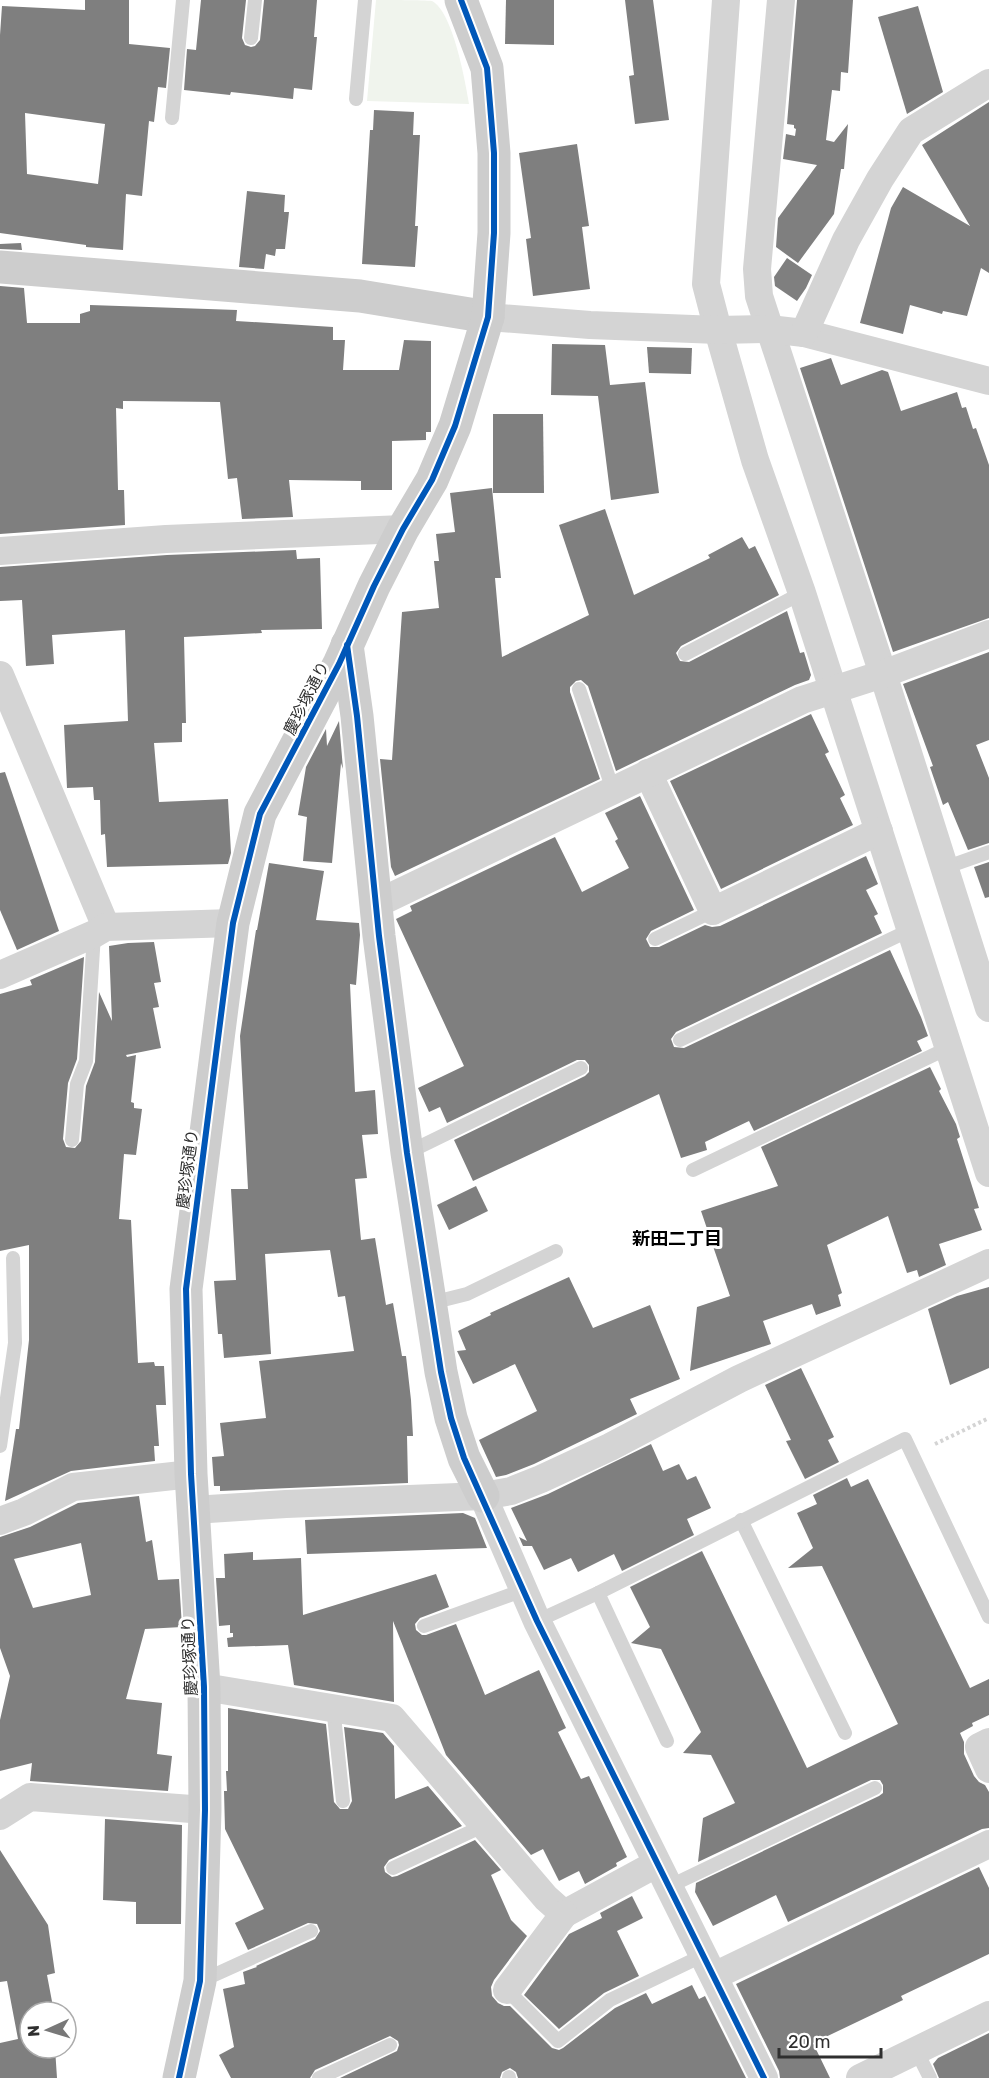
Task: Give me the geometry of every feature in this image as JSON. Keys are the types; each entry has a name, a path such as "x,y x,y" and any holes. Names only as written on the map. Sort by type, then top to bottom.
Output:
{"street":[{"name":"慶珍塚通り","path":"179,2078 200,1981 205,1810 204,1687 191,1474 186,1289 233,923 260,814 404,529 432,480 455,426 488,317 494,233 494,153 488,79 487,68 461,0"},
{"path":"726,0 706,284 755,460 802,593 989,1173"},
{"path":"781,0 757,269 759,296 944,868 984,973 989,1008"},
{"path":"804,333 846,240 880,179 911,131 989,83"},
{"path":"0,267 360,296 488,317 590,325 718,330 769,329 804,333 987,386"},
{"path":"0,551 166,539 404,529"},
{"path":"376,904 802,700 833,688 883,674 989,633"},
{"path":"347,645 406,1153 441,1372 451,1418 464,1458 483,1496 537,1621 764,2078"},
{"path":"0,675 100,930"},
{"path":"648,773 713,911 879,831"},
{"path":"0,975 100,930 233,923"},
{"path":"193,1510 483,1496 511,1491 610,1447 739,1379 989,1263"},
{"path":"0,1521 73,1487 191,1474"},
{"path":"204,1687 333,1706 392,1718 546,1898 564,1914"},
{"path":"989,1742 979,1747 989,1769"},
{"path":"0,1815 30,1797 205,1810"},
{"path":"709,1966 989,1844"},
{"path":"507,1990 564,1914 662,1875"},
{"path":"860,2078 989,2015"}],"lane":[{"path":"172,118 183,0"},
{"path":"251,38 255,0"},
{"path":"356,99 365,0"},
{"path":"685,654 802,593"},
{"path":"579,689 613,790"},
{"path":"944,868 989,852"},
{"path":"655,939 713,911"},
{"path":"72,1140 77,1084 86,1061 100,930"},
{"path":"680,1040 910,930"},
{"path":"693,1170 948,1048"},
{"path":"406,1153 581,1068"},
{"path":"431,1303 467,1294 556,1251"},
{"path":"0,1446 15,1343 13,1258"},
{"path":"537,1621 598,1593 905,1439 989,1617"},
{"path":"741,1520 845,1733"},
{"path":"424,1626 524,1590"},
{"path":"598,1593 667,1741"},
{"path":"333,1706 343,1801"},
{"path":"662,1875 875,1788"},
{"path":"393,1868 483,1826"},
{"path":"200,1981 311,1931"},
{"path":"507,1990 558,2041 610,2000 709,1966"},
{"path":"319,2078 390,2045"},
{"path":"916,2050 930,2078"}],"path":[{"path":"912,1454 989,1418"}],"shaded area":[{"path":"376,0 432,1 439,8 446,18 457,48 469,104 367,101"}],"building":[{"path":"85,0 129,0 129,44 170,48 166,88 158,87 154,122 149,121 142,196 126,194 123,250 86,247 86,245 0,233 2,6 85,10","holes":["25,113 105,124 98,184 27,174"]},
{"path":"201,0 246,0 242,38 245,45 251,47 260,40 264,0 317,0 314,37 317,37 312,90 294,88 293,99 231,92 230,95 184,90 187,49 196,50"},
{"path":"506,0 554,0 554,45 505,44"},
{"path":"625,0 653,0 669,120 635,124 629,76 634,75"},
{"path":"797,0 853,0 848,73 841,72 840,91 832,90 826,140 834,142 848,124 844,169 841,169 834,214 798,263 776,247 778,218 817,165 783,159 786,134 795,136 796,129 794,125 787,124"},
{"path":"918,6 943,92 907,114 878,17"},
{"path":"989,102 989,273 981,268 967,316 943,311 942,314 910,305 903,334 860,323 891,208 903,187 970,226 922,145"},
{"path":"374,110 414,112 413,135 420,135 415,267 362,264 370,130 373,130"},
{"path":"577,144 589,226 582,227 590,289 533,296 526,239 531,238 519,153"},
{"path":"247,191 285,195 284,212 289,212 285,249 276,249 275,256 266,254 264,269 239,267"},
{"path":"21,243 22,250 0,249 0,244"},
{"path":"787,258 812,275 797,301 775,286 774,277"},
{"path":"0,286 24,288 27,323 80,323 80,314 90,311 90,305 237,310 236,321 333,327 333,340 345,340 343,370 399,370 404,340 431,341 431,432 426,432 426,440 392,441 392,490 361,490 361,481 289,480 293,517 242,519 237,478 228,479 220,402 123,401 123,409 116,408 118,490 124,490 125,525 0,534"},
{"path":"552,344 605,345 610,385 645,382 659,493 611,500 598,396 551,395"},
{"path":"647,347 692,348 691,374 649,373"},
{"path":"831,358 841,385 882,370 888,372 901,411 957,392 962,408 966,407 973,429 976,428 989,465 989,618 893,652 800,368"},
{"path":"493,414 543,414 544,493 493,493"},
{"path":"492,488 501,578 495,578 502,657 589,615 559,525 605,509 634,595 710,558 708,555 742,537 749,549 755,546 779,595 681,646 676,653 680,661 689,662 787,611 800,653 804,652 811,675 809,680 616,771 588,686 581,680 576,681 570,687 570,692 600,779 395,876 391,867 380,759 392,760 402,612 439,608 434,561 439,561 436,534 455,532 450,493"},
{"path":"296,550 297,559 320,558 322,629 261,630 262,633 184,637 186,723 182,723 182,742 154,743 159,802 228,799 231,853 228,864 107,867 105,834 101,835 100,800 94,800 93,787 67,788 64,725 128,721 125,630 52,635 54,664 26,666 22,600 0,601 0,567 167,555"},
{"path":"989,652 989,740 976,745 989,778 989,843 968,850 948,802 943,805 930,767 933,766 903,684"},
{"path":"811,714 829,752 825,754 845,795 840,798 853,825 721,889 670,781"},
{"path":"339,721 343,769 341,763 332,863 303,861 307,817 298,815 306,767 326,729 327,746"},
{"path":"5,772 59,931 17,950 0,910 0,773"},
{"path":"640,796 694,910 651,931 646,939 650,947 659,947 705,925 720,926 866,856 878,884 866,890 878,914 874,916 882,933 676,1032 671,1039 674,1047 684,1048 890,950 928,1036 917,1041 922,1051 754,1131 749,1121 705,1142 707,1150 681,1158 659,1094 473,1181 454,1140 585,1076 589,1072 589,1065 585,1060 577,1060 447,1123 440,1107 429,1112 418,1088 464,1066 396,919 412,911 410,906 555,837 582,892 629,868 615,841 618,839 605,813"},
{"path":"989,862 989,897 985,898 974,867"},
{"path":"269,863 324,871 316,920 359,923 356,985 350,984 355,1092 375,1090 378,1134 362,1135 367,1178 355,1179 361,1240 375,1238 386,1305 393,1303 402,1356 406,1356 413,1436 407,1436 408,1483 220,1491 220,1486 214,1486 212,1457 224,1456 220,1423 266,1418 259,1361 354,1351 345,1296 338,1297 330,1250 265,1254 271,1354 224,1358 222,1334 218,1334 214,1281 236,1280 231,1189 248,1189 240,1036"},
{"path":"154,942 161,982 154,983 159,1007 153,1008 161,1048 126,1055 127,1057 136,1055 131,1102 134,1103 134,1108 142,1109 136,1155 124,1154 119,1219 131,1220 138,1363 154,1362 155,1366 164,1366 166,1405 156,1405 159,1446 154,1446 155,1461 71,1471 5,1501 16,1429 19,1429 29,1340 29,1245 0,1251 0,994 32,985 30,980 84,957 77,1059 68,1083 63,1139 66,1147 75,1148 81,1141 86,1086 95,1062 99,992 112,1021 109,946"},
{"path":"930,1067 956,1124 960,1137 957,1139 979,1208 974,1209 982,1230 939,1244 946,1265 919,1277 917,1270 907,1273 888,1216 827,1245 842,1293 838,1295 841,1306 816,1315 812,1304 763,1321 771,1344 690,1371 697,1307 730,1296 701,1211 778,1186 761,1147"},
{"path":"476,1186 488,1211 449,1230 437,1205"},
{"path":"569,1277 593,1328 650,1305 680,1379 630,1399 637,1414 534,1464 496,1477 479,1440 537,1411 515,1364 473,1384 457,1351 466,1350 458,1331 491,1315 490,1313"},
{"path":"989,1287 989,1368 950,1385 928,1309 957,1296"},
{"path":"801,1368 834,1437 828,1440 839,1462 805,1479 786,1441 791,1440 765,1385"},
{"path":"651,1444 663,1471 679,1464 687,1480 696,1476 711,1508 687,1519 694,1535 622,1571 614,1554 578,1572 571,1558 544,1570 532,1546 523,1546 519,1537 527,1541 511,1508 548,1494"},
{"path":"847,1478 851,1487 868,1479 970,1688 989,1679 989,1715 972,1723 973,1726 960,1733 964,1742 964,1754 974,1776 985,1785 989,1792 989,1828 982,1829 788,1922 776,1895 713,1926 695,1892 696,1883 879,1796 883,1793 883,1785 880,1780 871,1780 698,1862 703,1818 735,1803 711,1755 683,1753 701,1732 661,1649 631,1643 650,1627 630,1587 702,1551 807,1768 898,1724 822,1566 788,1568 813,1548 797,1513 817,1504 813,1495"},
{"path":"139,1496 146,1542 152,1540 158,1580 179,1579 182,1627 145,1629 126,1699 162,1703 157,1754 172,1756 168,1791 30,1781 32,1763 0,1771 0,1720 10,1676 0,1648 0,1537 30,1527 78,1503","holes":["81,1543 91,1595 33,1608 14,1559"]},
{"path":"463,1513 475,1518 487,1548 307,1554 305,1520"},
{"path":"253,1552 253,1560 301,1558 303,1615 436,1574 449,1607 420,1618 415,1624 416,1630 426,1635 456,1624 485,1695 539,1670 566,1728 558,1732 581,1779 589,1776 627,1857 616,1863 617,1866 585,1884 579,1871 559,1881 543,1849 531,1855 446,1755 393,1621 394,1702 294,1685 288,1645 228,1647 227,1638 233,1637 233,1633 230,1633 230,1625 219,1626 216,1578 225,1578 224,1554"},
{"path":"228,1708 326,1724 334,1802 340,1809 348,1809 352,1801 344,1727 383,1733 394,1746 395,1799 428,1786 462,1826 389,1860 384,1867 385,1872 392,1877 397,1876 475,1840 501,1870 491,1875 511,1920 527,1936 494,1980 491,1987 492,1996 498,2003 510,2006 552,2048 559,2050 563,2048 615,2008 646,1993 652,2004 692,1985 699,1999 705,1996 746,2078 518,2078 516,2072 510,2068 502,2072 500,2078 340,2078 397,2051 398,2041 390,2036 315,2070 310,2078 231,2078 219,2055 234,2047 223,1989 245,1984 243,1972 315,1939 320,1931 317,1924 308,1923 248,1950 235,1923 264,1909 225,1829 224,1791 227,1791 226,1771 228,1771"},
{"path":"105,1819 182,1825 181,1924 136,1924 136,1902 103,1900"},
{"path":"0,1850 48,1925 55,1973 47,1975 52,2000 18,2000 18,2039 7,1981 0,1982"},
{"path":"979,1867 989,1888 989,1954 901,1996 903,2000 813,2043 830,2078 780,2078 779,2071 736,1984"},
{"path":"632,1896 643,1918 617,1931 639,1976 604,1993 559,2029 524,1995 569,1934 602,1918 600,1913"},
{"path":"989,2033 989,2078 939,2078 933,2064 938,2058"},
{"path":"18,2039 18,2060 56,2060 57,2078 0,2078 0,2043"}],"cycle path":[{"path":"179,2078 200,1981 205,1810 204,1687 191,1474 186,1289 233,923 260,814 339,664 403,529 432,480 455,426 488,317 494,233 494,153 487,68 461,0"},
{"path":"347,645 357,716 379,936 407,1153 441,1372 451,1418 464,1458 537,1621 764,2078"}],"district":[{"name":"新田二丁目","path":"677,1239"}]}
